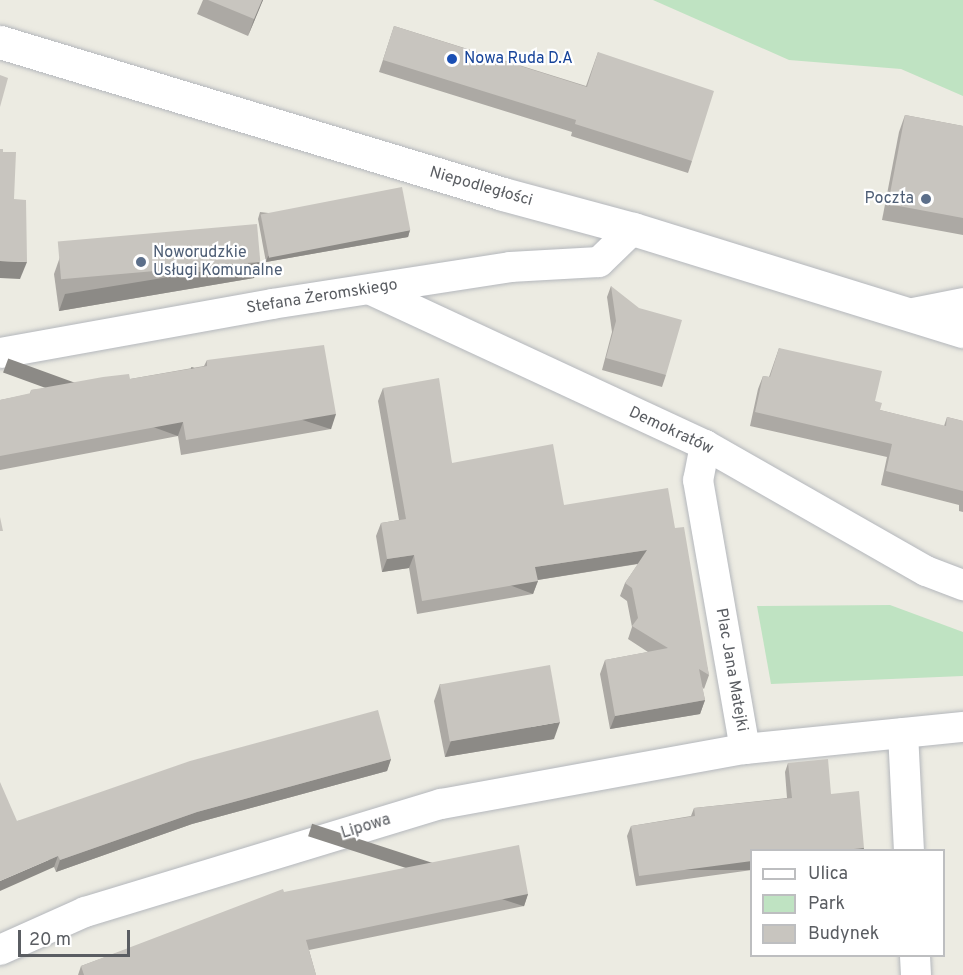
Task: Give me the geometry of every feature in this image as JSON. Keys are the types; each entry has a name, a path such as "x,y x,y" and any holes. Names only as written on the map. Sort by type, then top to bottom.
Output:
{"street":[{"name":"Niepodległości","path":"0,42 503,194 633,229 963,331"},
{"name":"Stefana Żeromskiego","path":"0,353 272,304 510,267 599,262 633,229"},
{"name":"Demokratów","path":"371,290 705,445 926,571 963,585"},
{"path":"908,314 963,303"},
{"name":"Plac Jana Matejki","path":"705,445 698,480 745,749 963,727"},
{"path":"903,733 909,849"},
{"name":"Lipowa","path":"0,950 85,912 441,804 745,749"},
{"path":"915,957 916,975"}],"green space":[{"path":"653,0 963,0 963,96 901,69 789,60"},
{"path":"890,605 963,632 963,676 771,684 757,606"}],"building":[{"path":"208,0 262,0 254,19"},
{"path":"394,26 587,87 598,52 714,91 692,161 575,124 576,120 383,60"},
{"path":"0,75 8,78 0,107"},
{"path":"905,115 963,126 963,218 888,204"},
{"path":"0,149 3,149 3,152 16,152 14,199 26,200 27,262 0,261"},
{"path":"402,187 410,230 269,258 261,214"},
{"path":"257,224 260,262 61,279 58,241"},
{"path":"611,286 639,308 682,320 666,375 606,358 616,321"},
{"path":"324,345 336,414 186,440 183,422 0,456 0,400 31,393 31,390 103,377 129,374 130,379 207,366 207,360"},
{"path":"779,348 882,371 875,401 882,403 880,410 946,426 947,417 963,421 963,491 886,471 892,444 755,412 763,376 770,377"},
{"path":"439,378 452,463 553,444 564,505 668,488 675,528 684,527 709,675 699,669 705,700 615,716 605,660 668,648 632,626 638,618 632,588 625,583 647,550 535,567 538,581 422,601 414,555 387,559 381,523 406,519 383,388"},
{"path":"550,665 560,722 450,742 440,684"},
{"path":"378,710 391,759 197,812 60,860 58,856 0,881 0,782 17,821 190,761"},
{"path":"828,759 831,794 859,791 864,848 750,849 750,861 639,876 631,826 695,816 694,808 792,798 788,763"},
{"path":"519,845 528,894 306,940 316,975 84,975 81,966 283,889 284,892"}],"place":[{"name":"Nowa Ruda D.A","path":"452,59"},
{"name":"Poczta","path":"926,199"},
{"name":"Noworudzkie Usługi Komunalne","path":"141,262"}]}
